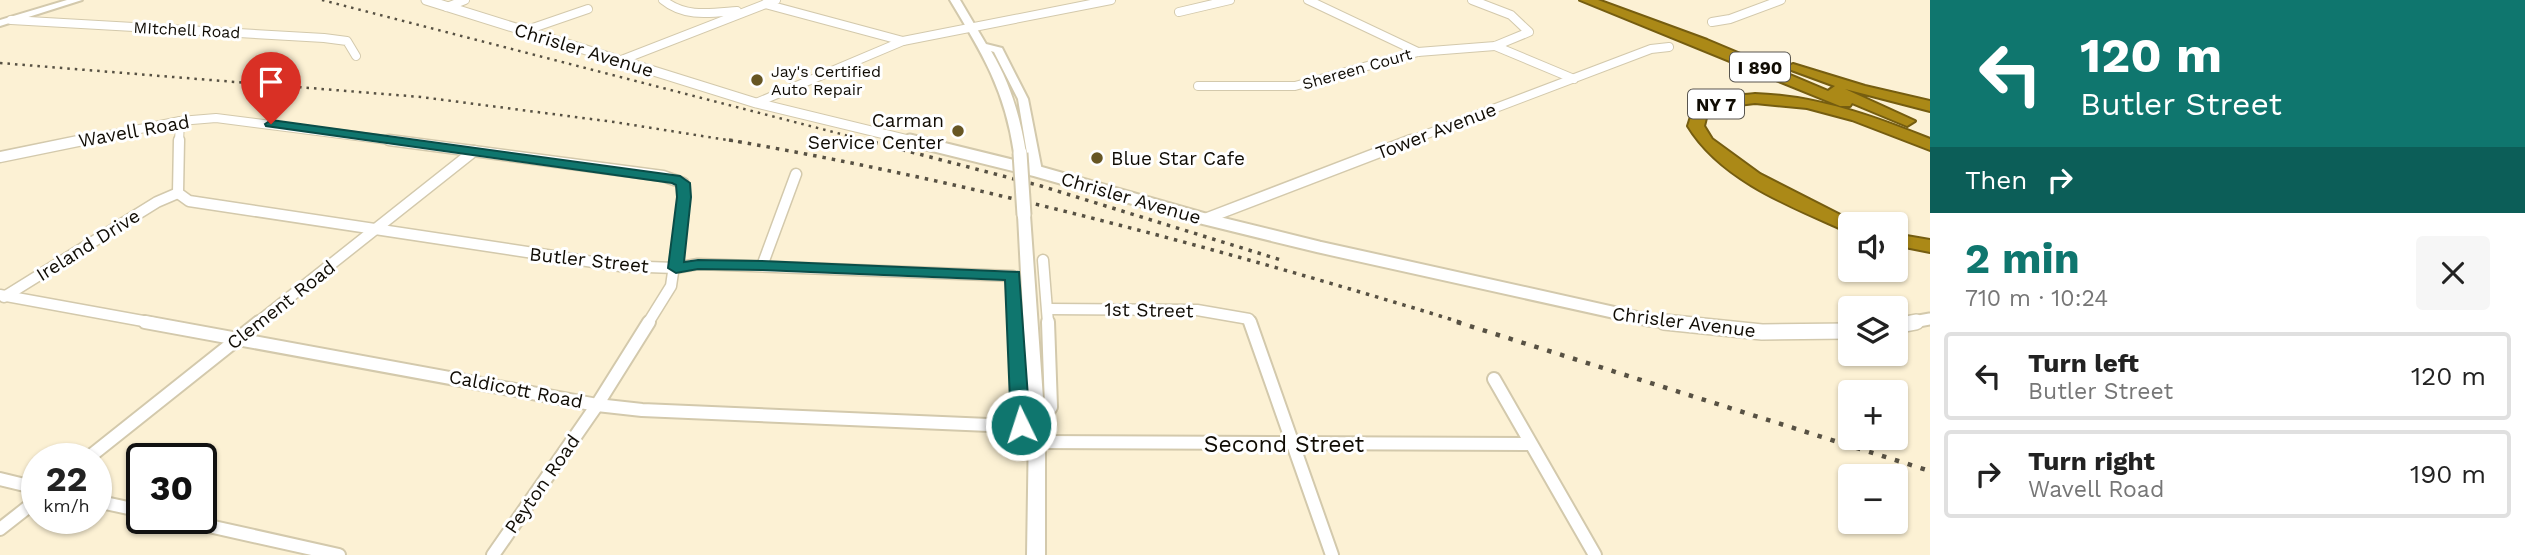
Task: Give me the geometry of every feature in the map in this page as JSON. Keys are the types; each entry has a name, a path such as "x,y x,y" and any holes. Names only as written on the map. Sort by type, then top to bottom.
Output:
{"highway":[{"name":"I 890","path":"1586,0 1775,73 1930,143"},
{"name":"I 890","path":"1605,0 1677,26 1930,131"},
{"path":"1677,26 1822,78 1930,106"},
{"name":"NY 7","path":"1838,221 1799,203 1720,156 1704,142 1696,129 1695,123 1700,112 1714,105 1736,100 1761,99 1806,104 1864,118 1930,143"},
{"path":"1908,242 1930,246"}],"main road":[{"path":"0,23 78,0"},
{"path":"956,0 1005,83 1016,118 1024,215 1036,555"},
{"path":"984,46 998,50 1023,99 1036,171"}],"street":[{"name":"Chrisler Avenue","path":"426,0 756,103 1036,171 1264,234 1648,320 1762,332 1838,331"},
{"path":"447,7 465,0"},
{"path":"663,0 678,11 700,14 750,10"},
{"path":"756,103 903,41 1111,0"},
{"path":"1179,12 1230,0"},
{"path":"1308,0 1418,52"},
{"name":"Shereen Court","path":"1198,86 1295,86 1418,52 1495,46 1529,32 1525,24 1517,19 1472,0"},
{"path":"1712,23 1781,0"},
{"path":"619,61 771,2 903,41"},
{"path":"524,31 587,9"},
{"path":"700,14 715,24"},
{"name":"MItchell Road","path":"11,20 324,38 347,41 356,56"},
{"path":"1495,46 1574,79"},
{"name":"Tower Avenue","path":"1205,219 1651,49 1669,47"},
{"name":"Wavell Road","path":"0,157 180,121 246,120 663,176 683,183 684,197 676,268"},
{"path":"178,193 180,121"},
{"name":"Clement Road","path":"107,443 474,151"},
{"path":"762,266 796,174"},
{"name":"Butler Street","path":"178,193 188,201 620,266 676,268 698,264 1013,276 1032,431"},
{"name":"Ireland Drive","path":"2,297 157,202 178,193"},
{"path":"1032,431 1051,407 1048,309 1043,260"},
{"name":"Peyton Road","path":"493,555 597,405 671,286 676,268"},
{"name":"Caldicott Road","path":"2,297 240,338 597,405 642,410 1032,431"},
{"name":"1st Street","path":"1048,309 1197,310 1249,319 1293,444"},
{"path":"1908,323 1930,319"},
{"path":"1494,379 1595,555"},
{"name":"Second Street","path":"1032,431 1293,444 1530,444"},
{"path":"1293,444 1332,555"},
{"path":"0,479 21,484"},
{"path":"0,528 21,512"},
{"path":"217,528 339,555"}],"railway":[{"path":"322,0 872,142"},
{"path":"0,63 421,97 614,122 740,142"},
{"path":"729,140 740,142"},
{"path":"865,140 1041,186 1281,260"},
{"path":"740,142 915,176 1099,220 1282,269 1463,323"},
{"path":"1457,322 1930,471"}],"place":[{"name":"Jay's Certified Auto Repair","path":"757,80"},
{"name":"Carman Service Center","path":"958,131"},
{"name":"Blue Star Cafe","path":"1097,158"}],"route":[{"path":"271,124 676,179 683,183 684,197 676,268 698,264 1013,276 1021,425"}]}
